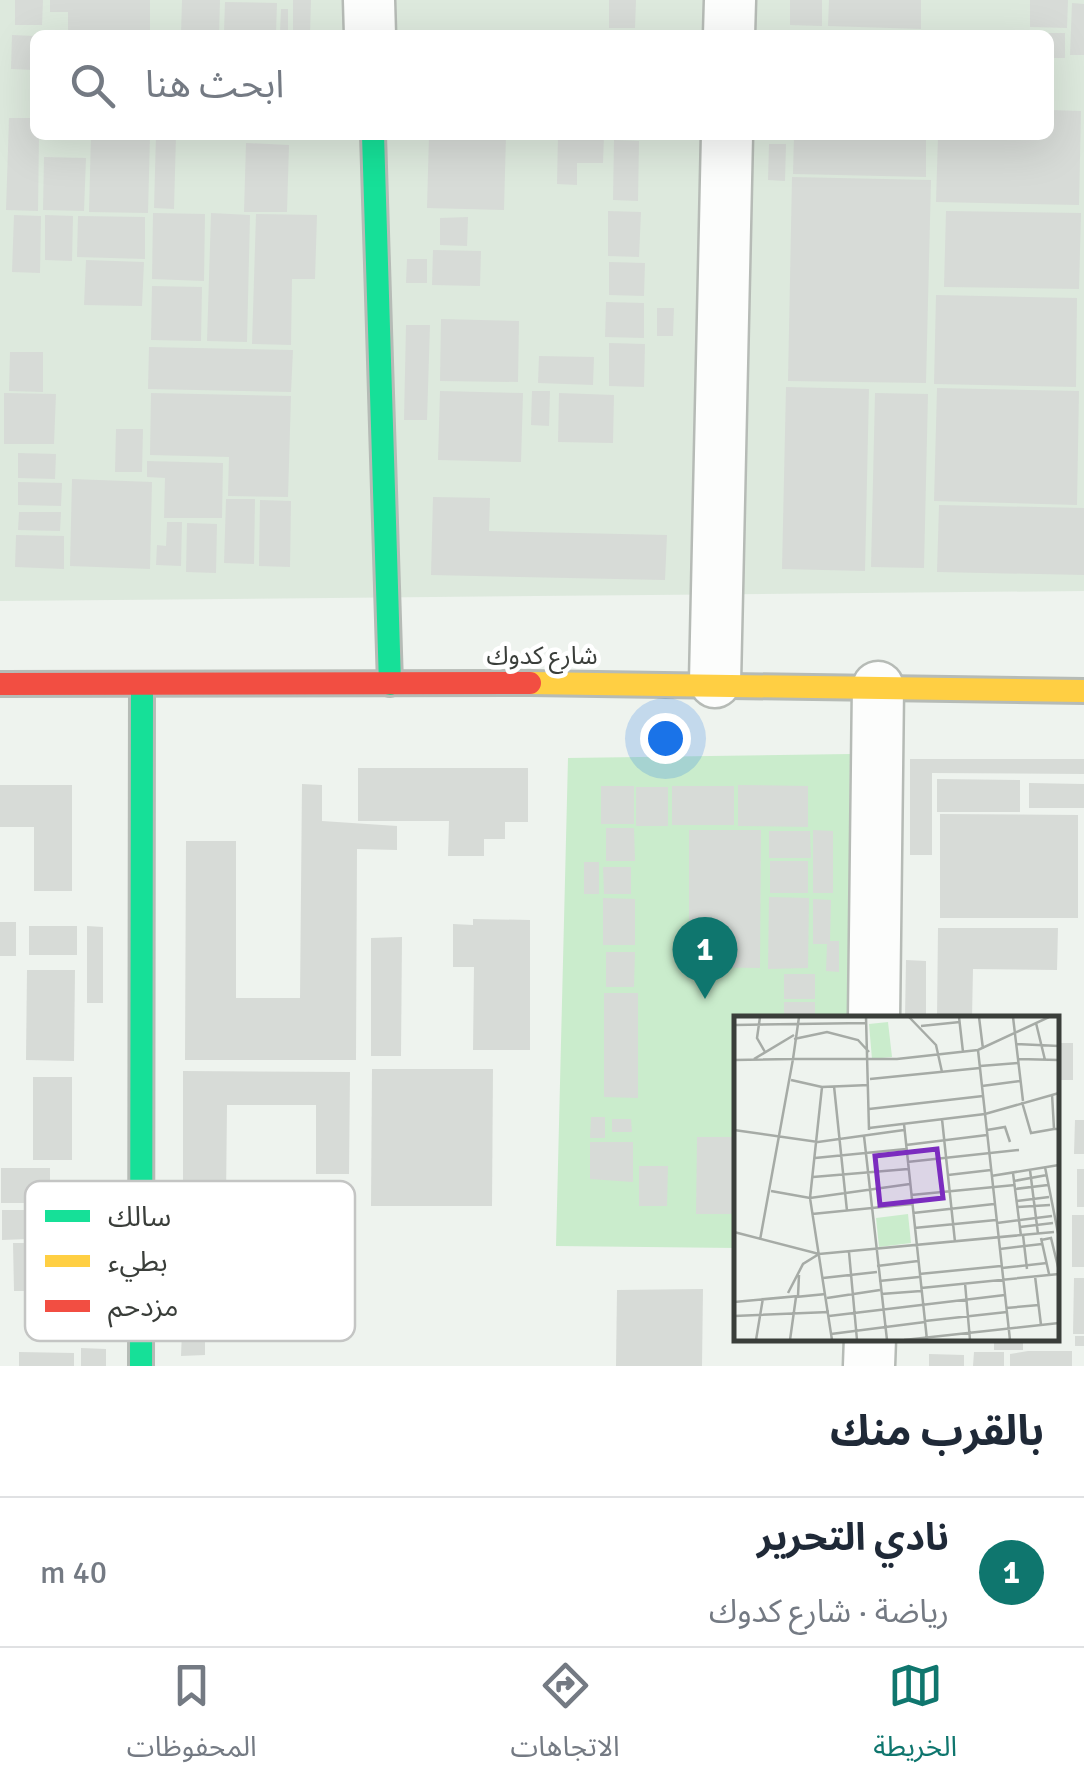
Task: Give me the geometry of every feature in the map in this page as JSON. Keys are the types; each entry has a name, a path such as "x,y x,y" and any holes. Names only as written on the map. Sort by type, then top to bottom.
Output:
{"street":[{"path":"369,0 370,30"},
{"path":"729,30 730,0"},
{"path":"373,140 390,684"},
{"path":"714,682 726,140"},
{"name":"شارع كدوك","path":"0,684 714,682 1084,691"},
{"path":"141,1181 142,684"},
{"path":"874,1016 878,687"},
{"path":"141,1341 141,1366"},
{"path":"869,1366 870,1341"}],"shaded area":[{"path":"0,0 1084,0 1084,591 0,601"}],"green space":[{"path":"850,754 848,1016 734,1016 734,1248 556,1246 568,758"}],"building":[{"path":"15,0 43,0 42,25 15,25"},
{"path":"50,0 150,0 150,30 68,30 68,12 50,12"},
{"path":"182,0 220,0 219,30 181,30"},
{"path":"293,0 311,0 310,30 293,30"},
{"path":"609,0 636,0 635,28 609,28"},
{"path":"790,0 822,0 822,26 790,25"},
{"path":"829,0 921,0 921,29 828,26"},
{"path":"1030,0 1068,0 1067,28 1030,27"},
{"path":"225,2 277,3 276,30 224,30"},
{"path":"1072,3 1084,4 1084,55 1070,55"},
{"path":"281,9 288,9 288,30 280,30"},
{"path":"1054,33 1065,33 1065,58 1054,58"},
{"path":"12,35 30,36 30,70 11,69"},
{"path":"1054,110 1081,111 1079,205 936,202 938,140 1054,140"},
{"path":"9,118 30,118 30,140 39,140 38,211 6,210"},
{"path":"91,140 150,140 148,213 89,212"},
{"path":"156,140 176,140 174,209 154,208"},
{"path":"429,140 506,140 504,210 427,208"},
{"path":"558,140 604,140 603,163 577,163 577,185 557,184"},
{"path":"614,140 639,141 638,201 613,200"},
{"path":"794,140 926,140 926,177 793,174"},
{"path":"246,143 289,145 287,212 244,212"},
{"path":"769,144 786,144 785,181 768,180"},
{"path":"44,157 86,158 84,211 43,210"},
{"path":"792,177 931,180 926,383 788,381"},
{"path":"608,211 641,212 639,257 608,256"},
{"path":"946,211 1081,213 1079,289 944,287"},
{"path":"153,213 205,214 204,281 152,279"},
{"path":"211,213 250,215 247,342 207,341"},
{"path":"256,214 317,215 315,279 292,279 291,345 252,344"},
{"path":"14,215 41,216 40,273 12,272"},
{"path":"45,215 73,216 72,261 45,260"},
{"path":"78,216 145,217 145,259 77,257"},
{"path":"468,217 467,246 440,245 440,218"},
{"path":"433,250 481,251 480,286 432,285"},
{"path":"407,259 427,259 427,283 406,283"},
{"path":"86,260 144,262 142,306 84,305"},
{"path":"609,262 645,263 644,296 609,295"},
{"path":"152,286 202,287 201,341 151,340"},
{"path":"936,295 1077,298 1076,387 934,384"},
{"path":"606,302 644,303 644,338 605,337"},
{"path":"657,308 674,308 673,336 657,336"},
{"path":"441,319 519,321 518,382 440,381"},
{"path":"406,325 430,325 427,420 404,420"},
{"path":"609,343 645,344 644,387 609,386"},
{"path":"149,347 293,350 291,392 148,389"},
{"path":"10,352 43,352 43,392 9,391"},
{"path":"539,356 594,357 593,385 538,383"},
{"path":"786,387 869,389 865,571 782,569"},
{"path":"937,388 1079,391 1077,505 934,501"},
{"path":"440,391 523,393 521,462 438,460"},
{"path":"532,391 550,391 549,426 531,425"},
{"path":"4,393 56,394 54,444 4,444"},
{"path":"151,393 291,396 288,497 228,496 229,457 150,455"},
{"path":"559,393 614,395 613,443 558,442"},
{"path":"875,393 928,394 924,568 871,567"},
{"path":"116,429 143,429 142,472 115,472"},
{"path":"18,453 56,454 55,479 18,478"},
{"path":"147,461 223,463 222,518 164,518 165,478 147,477"},
{"path":"72,479 152,482 150,569 70,566"},
{"path":"18,482 62,483 61,506 18,505"},
{"path":"433,497 490,498 489,531 667,535 665,580 431,575"},
{"path":"226,499 255,499 254,564 224,563"},
{"path":"260,500 291,501 290,567 259,566"},
{"path":"939,505 1084,508 1084,575 937,572"},
{"path":"19,512 61,512 60,531 18,530"},
{"path":"167,522 182,522 181,566 156,565 157,545 166,546"},
{"path":"187,523 217,524 216,573 186,572"},
{"path":"16,535 64,536 64,569 15,567"},
{"path":"910,759 1084,759 1084,774 932,773 932,855 910,855"},
{"path":"358,768 528,768 528,822 505,822 505,839 484,839 484,856 448,856 449,821 358,821"},
{"path":"937,779 1020,780 1020,812 937,812"},
{"path":"1029,783 1084,784 1084,808 1029,808"},
{"path":"302,784 322,785 322,821 397,826 397,850 357,849 356,1060 185,1060 186,841 236,841 236,998 300,998"},
{"path":"0,785 72,785 72,891 34,891 34,827 0,827"},
{"path":"738,785 808,786 808,827 738,826"},
{"path":"601,786 634,786 634,824 601,824"},
{"path":"672,786 734,786 734,825 672,825"},
{"path":"636,787 668,787 668,826 636,826"},
{"path":"940,814 1078,815 1078,918 940,918"},
{"path":"606,828 634,828 635,861 606,861"},
{"path":"689,830 761,830 760,968 689,967"},
{"path":"813,830 833,831 833,893 813,893"},
{"path":"769,831 810,831 811,858 769,858"},
{"path":"770,861 808,861 808,893 770,893"},
{"path":"584,862 599,862 599,894 584,894"},
{"path":"603,867 631,867 631,894 604,894"},
{"path":"769,897 809,898 808,968 768,969"},
{"path":"603,898 635,899 635,945 603,945"},
{"path":"813,899 831,900 830,941 839,941 839,972 826,971 827,944 813,944"},
{"path":"473,919 530,920 530,1050 473,1050 474,967 453,967 453,924 473,925"},
{"path":"0,922 16,922 16,956 0,956"},
{"path":"29,926 77,926 77,955 29,955"},
{"path":"87,926 103,927 103,1003 87,1003"},
{"path":"938,928 1058,928 1057,970 973,969 972,1016 937,1016"},
{"path":"402,937 401,1056 371,1056 371,938"},
{"path":"606,952 635,952 634,987 606,987"},
{"path":"906,960 926,961 926,1016 905,1016"},
{"path":"27,970 75,970 74,1061 26,1060"},
{"path":"784,974 815,974 815,999 784,999"},
{"path":"604,993 638,993 638,1098 604,1097"},
{"path":"784,1002 815,1002 815,1016 784,1016"},
{"path":"1059,1043 1073,1043 1073,1080 1059,1080"},
{"path":"372,1069 493,1069 492,1206 371,1206"},
{"path":"183,1071 350,1072 349,1174 316,1174 316,1105 227,1105 226,1181 183,1181"},
{"path":"33,1077 72,1077 72,1160 33,1160"},
{"path":"591,1117 605,1117 605,1138 590,1138"},
{"path":"612,1119 631,1119 632,1132 612,1132"},
{"path":"1075,1120 1084,1120 1084,1154 1074,1154"},
{"path":"697,1137 734,1137 734,1214 696,1214"},
{"path":"590,1142 633,1142 633,1182 590,1179"},
{"path":"639,1166 668,1166 667,1206 639,1206"},
{"path":"1,1168 50,1168 50,1181 25,1181 25,1203 1,1203"},
{"path":"1077,1169 1084,1169 1084,1207 1077,1207"},
{"path":"2,1210 25,1210 25,1239 2,1240"},
{"path":"1072,1215 1084,1215 1084,1267 1072,1267"},
{"path":"13,1243 25,1243 25,1291 14,1291"},
{"path":"1074,1278 1084,1278 1084,1334 1073,1334"},
{"path":"703,1289 702,1366 616,1366 617,1290"},
{"path":"1075,1336 1084,1336 1084,1346 1075,1346"},
{"path":"182,1341 205,1341 205,1355 181,1356"},
{"path":"994,1341 1023,1341 1023,1350 994,1350"},
{"path":"81,1348 106,1349 106,1366 81,1366"},
{"path":"1072,1351 1072,1366 1010,1366 1010,1354"},
{"path":"19,1352 74,1353 74,1366 19,1366"},
{"path":"974,1352 1004,1352 1004,1366 973,1366"},
{"path":"929,1354 964,1355 964,1366 929,1366"}],"traffic: fast":[{"path":"373,140 390,684"},
{"path":"141,1181 142,684"},
{"path":"141,1341 141,1366"}],"traffic: slow":[{"path":"530,683 1084,691"}],"traffic: jam":[{"path":"0,684 530,683"}],"place":[{"name":"نادي التحرير","path":"705,999"}]}
